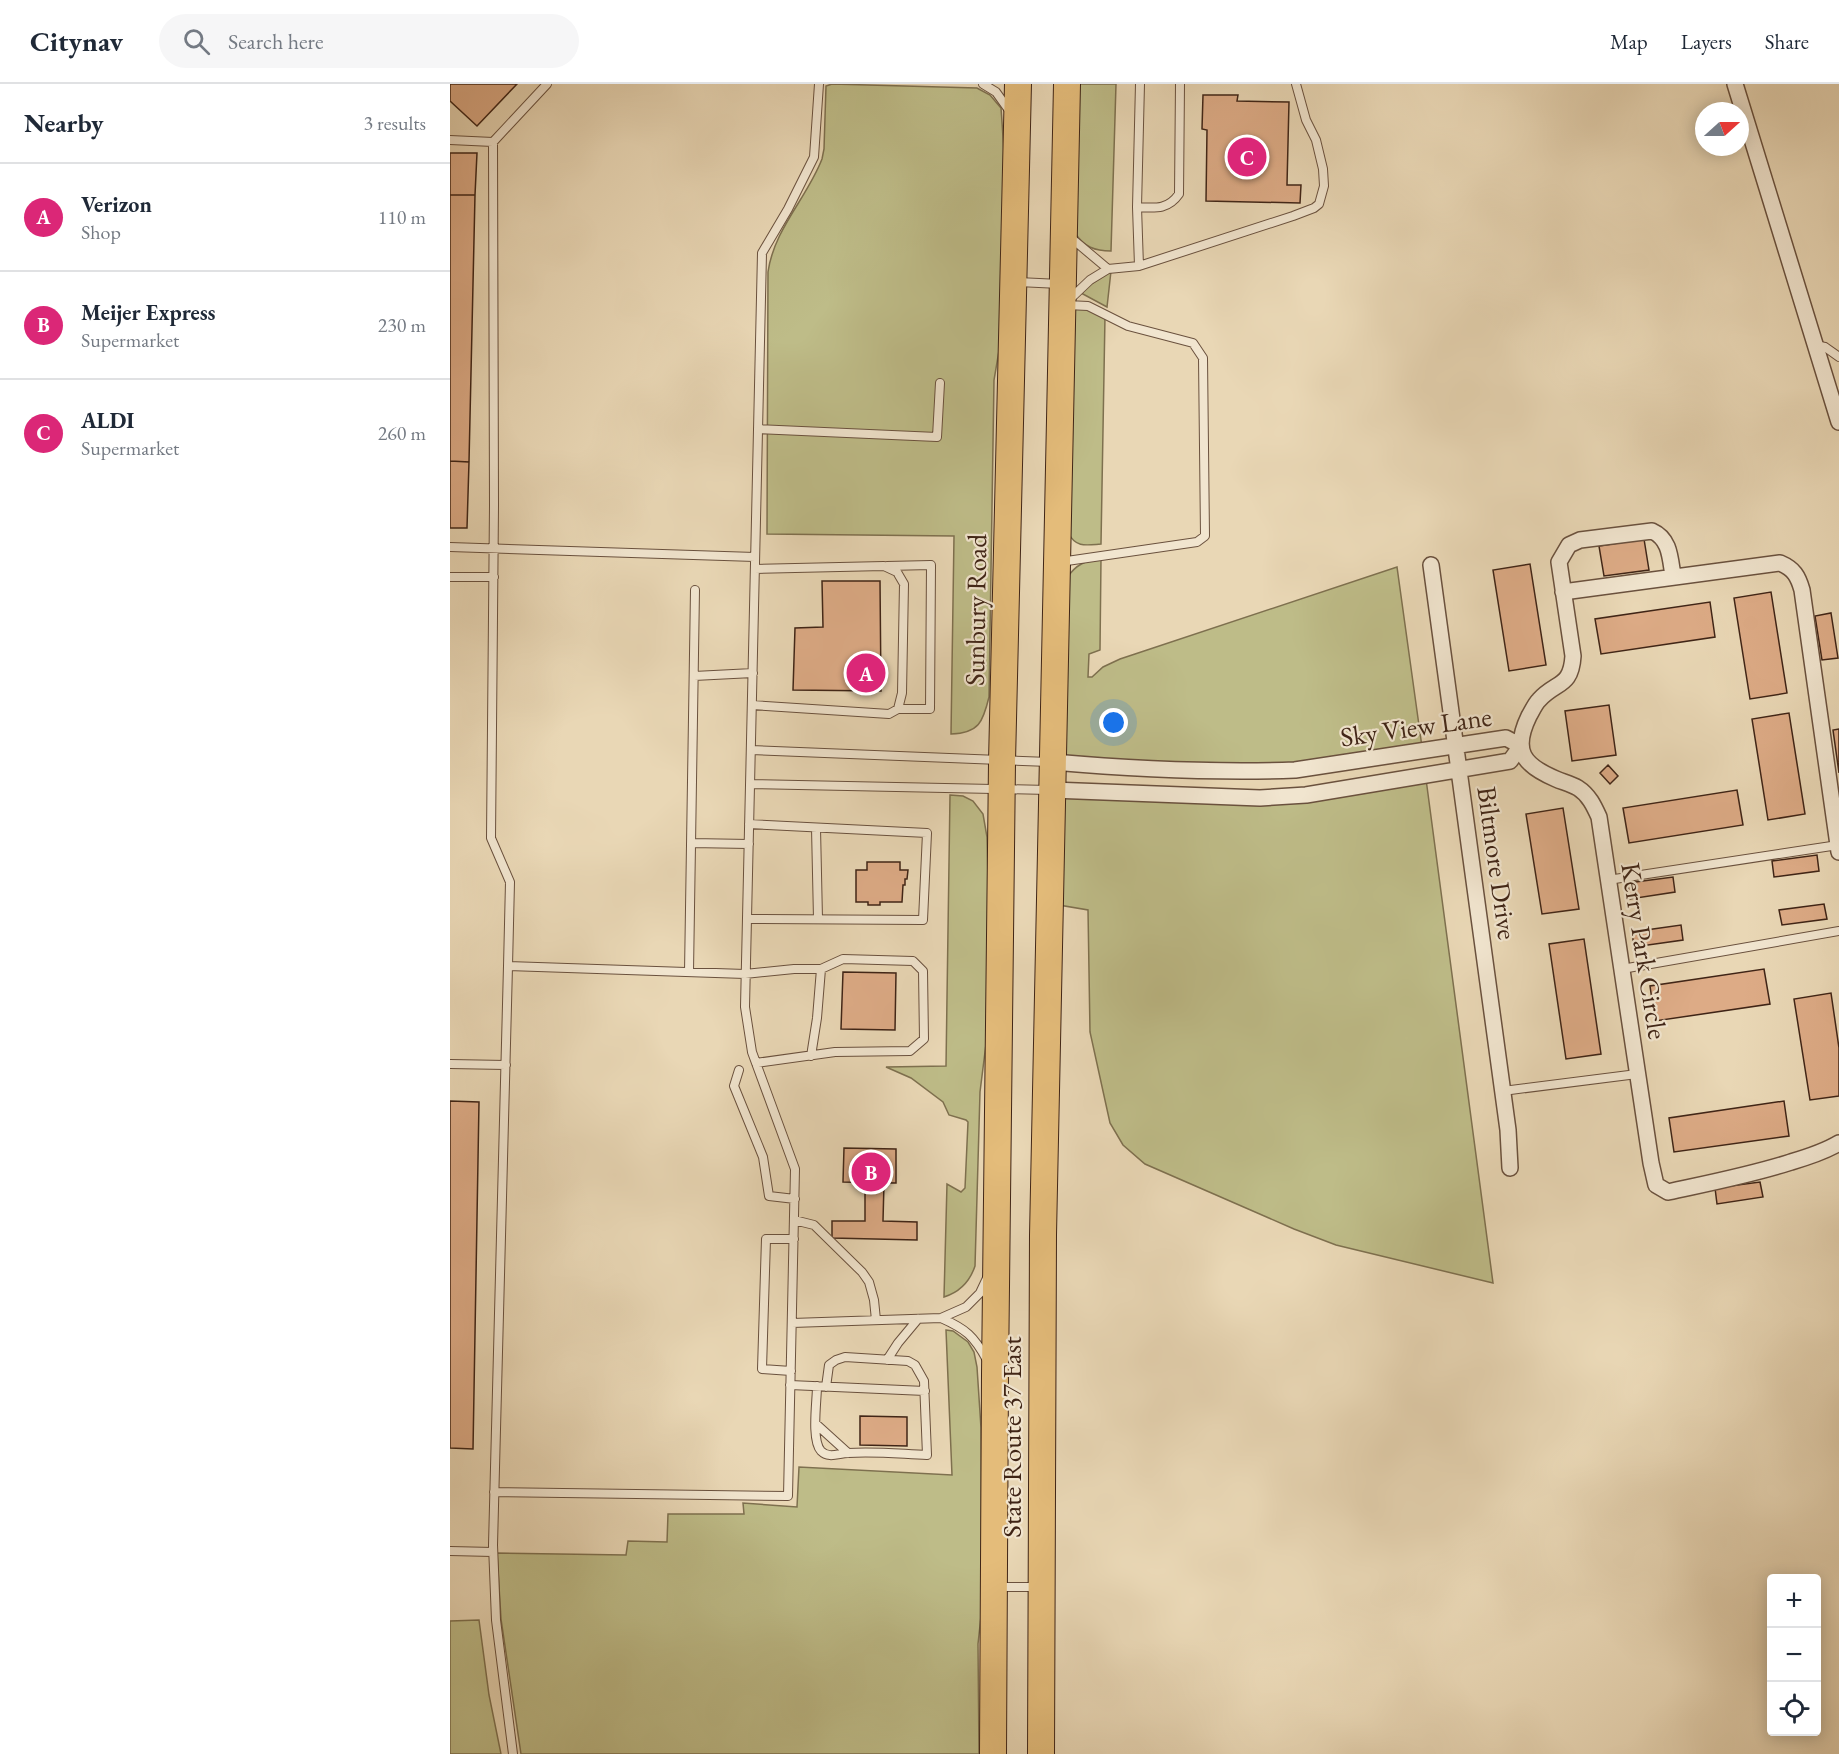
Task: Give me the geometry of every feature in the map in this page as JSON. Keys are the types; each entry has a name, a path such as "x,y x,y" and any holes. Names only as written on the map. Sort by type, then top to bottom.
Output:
{"highway":[{"name":"Sunbury Road","path":"998,1137 1002,762 1018,84"},
{"path":"1052,790 1067,84"},
{"name":"State Route 37 East","path":"1041,1754 1041,1419 1052,790"},
{"name":"State Route 37 East","path":"993,1754 998,1137"}],"street":[{"path":"1735,84 1839,422"},
{"path":"1521,746 1523,730 1538,700 1568,678 1572,669 1573,656 1559,562 1569,545 1580,540 1652,531 1660,534 1667,544 1673,576"},
{"path":"1563,592 1780,563 1790,568 1798,576 1802,590 1838,848"},
{"name":"Biltmore Drive","path":"1431,565 1503,1091 1510,1168"},
{"name":"Sky View Lane","path":"1052,790 1260,798 1306,795 1510,761 1521,746 1506,738 1295,770 1136,769 1053,762"},
{"name":"Kerry Park Circle","path":"1521,746 1523,756 1537,770 1578,788 1591,800 1599,817 1656,1185 1668,1192 1769,1169 1827,1151 1839,1143"}],"lane":[{"path":"513,1754 496,1620 493,1552 510,882 491,838 494,577 493,141 547,84"},
{"path":"494,1492 788,1496 795,1169 752,1052 745,1007 745,974 762,253 789,209 814,157 819,84"},
{"path":"983,84 996,92 1018,123"},
{"path":"1139,266 1137,207 1140,84"},
{"path":"1137,207 1166,207 1174,202 1179,194 1180,84"},
{"path":"1063,295 1108,269 1139,266 1293,216 1319,204 1324,186 1323,169 1316,140 1306,120 1296,84"},
{"path":"450,140 493,141"},
{"path":"1064,231 1108,269"},
{"path":"1014,282 1063,295 1128,326 1193,343 1203,358 1205,536 1197,542 1058,562"},
{"path":"1815,345 1825,347 1839,357"},
{"path":"758,429 937,437 940,383"},
{"path":"450,547 755,557"},
{"path":"752,705 889,714 898,709 930,709 932,565 755,569"},
{"path":"884,566 897,572 904,584 902,693 898,709"},
{"path":"450,577 494,577"},
{"path":"689,972 695,590"},
{"path":"693,676 753,673"},
{"path":"751,750 1002,762 1053,762"},
{"path":"750,784 1052,790"},
{"path":"747,919 923,920 927,833 749,824"},
{"path":"816,828 818,919"},
{"path":"691,843 749,844"},
{"path":"1608,880 1838,848"},
{"path":"1621,969 1839,931"},
{"path":"508,966 745,974 820,969 843,959 914,961 923,971 924,1039 910,1051 835,1052 756,1063"},
{"path":"811,1056 817,1018 820,969"},
{"path":"450,1064 506,1065"},
{"path":"740,1070 734,1086 763,1157 769,1196 795,1199"},
{"path":"1503,1091 1637,1074"},
{"path":"794,1221 814,1225 862,1272 869,1282 876,1320"},
{"path":"791,1371 762,1369 766,1239 794,1239"},
{"path":"792,1323 941,1318 966,1307 980,1293 996,1259"},
{"path":"941,1318 962,1328 979,1346 995,1374"},
{"path":"887,1360 918,1319"},
{"path":"845,1357 908,1361 915,1365 924,1381 927,1455 848,1452 831,1456 822,1452 817,1443 816,1424 821,1386 829,1365 845,1357"},
{"path":"790,1385 925,1391"},
{"path":"816,1424 848,1452"},
{"path":"450,1551 493,1552"},
{"path":"995,1587 1041,1587"}],"shaded area":[{"path":"832,84 977,88 990,95 1001,108 1004,153 1001,339 994,380 989,697 978,725 960,733 951,734 954,536 767,534 768,272 777,242 822,159 826,86"},
{"path":"1077,84 1116,84 1111,251 1090,247 1082,242 1075,233"},
{"path":"1111,271 1107,307 1081,293 1085,288"},
{"path":"1085,308 1105,316 1101,544 1087,545 1075,542 1069,534 1075,309"},
{"path":"1101,559 1100,650 1089,654 1088,677 1092,677 1103,667 1120,659 1397,567 1422,747 1264,766 1063,759 1067,578 1081,564"},
{"path":"1426,779 1493,1283 1336,1245 1145,1164 1123,1145 1110,1123 1090,1032 1088,910 1059,905 1062,796 1250,803"},
{"path":"950,795 963,796 973,801 983,814 987,837 990,965 987,1036 980,1092 975,1266 964,1285 944,1297 947,1184 961,1192 965,1188 968,1122 949,1115 943,1102 911,1078 886,1067 946,1066"},
{"path":"946,1330 953,1331 968,1342 974,1352 977,1367 981,1428 982,1607 978,1644 979,1754 521,1754 501,1619 497,1553 626,1555 628,1541 667,1542 668,1514 744,1514 743,1503 797,1507 799,1467 952,1475"},
{"path":"479,1620 489,1695 501,1754 450,1754 450,1621"}],"building":[{"path":"450,84 517,84 477,126 450,101"},
{"path":"1203,95 1238,95 1237,101 1289,102 1287,185 1301,185 1300,203 1206,201 1207,130 1202,129"},
{"path":"450,153 477,153 475,195 450,195"},
{"path":"450,195 475,195 469,462 450,461"},
{"path":"450,461 469,462 467,528 450,528"},
{"path":"1644,539 1649,570 1604,576 1599,546"},
{"path":"1530,564 1546,665 1509,671 1493,570"},
{"path":"822,581 880,581 881,691 793,690 795,628 823,627"},
{"path":"1771,592 1787,693 1750,699 1734,598"},
{"path":"1710,602 1715,637 1601,654 1595,619"},
{"path":"1831,613 1838,658 1822,660 1815,616"},
{"path":"1609,705 1616,755 1572,761 1565,711"},
{"path":"1789,713 1805,814 1768,820 1752,719"},
{"path":"1839,729 1839,773 1833,730"},
{"path":"1608,765 1618,776 1610,784 1600,773"},
{"path":"1737,790 1743,825 1629,843 1623,808"},
{"path":"1563,808 1579,909 1542,914 1526,814"},
{"path":"1817,855 1819,871 1774,877 1772,861"},
{"path":"867,862 900,862 900,870 908,870 905,885 903,885 902,902 880,902 880,905 868,905 868,902 856,902 856,870 867,870"},
{"path":"1673,877 1675,892 1630,899 1628,883"},
{"path":"1824,904 1827,919 1782,925 1779,910"},
{"path":"1681,925 1683,940 1634,947 1632,932"},
{"path":"1584,939 1601,1054 1566,1059 1549,944"},
{"path":"1764,969 1770,1004 1655,1021 1650,986"},
{"path":"843,972 896,973 895,1030 841,1029"},
{"path":"1831,993 1839,1048 1839,1096 1810,1100 1794,999"},
{"path":"450,1101 479,1102 473,1449 450,1448"},
{"path":"1784,1101 1789,1136 1674,1152 1669,1118"},
{"path":"844,1148 896,1149 896,1183 843,1182"},
{"path":"1760,1182 1763,1197 1717,1204 1715,1188"},
{"path":"865,1183 884,1183 883,1221 917,1222 917,1240 832,1238 832,1221 865,1221"},
{"path":"860,1416 907,1417 907,1446 860,1445"}],"place":[{"name":"ALDI","path":"1247,157"},
{"name":"Verizon","path":"866,673"},
{"name":"Meijer Express","path":"871,1172"}]}
